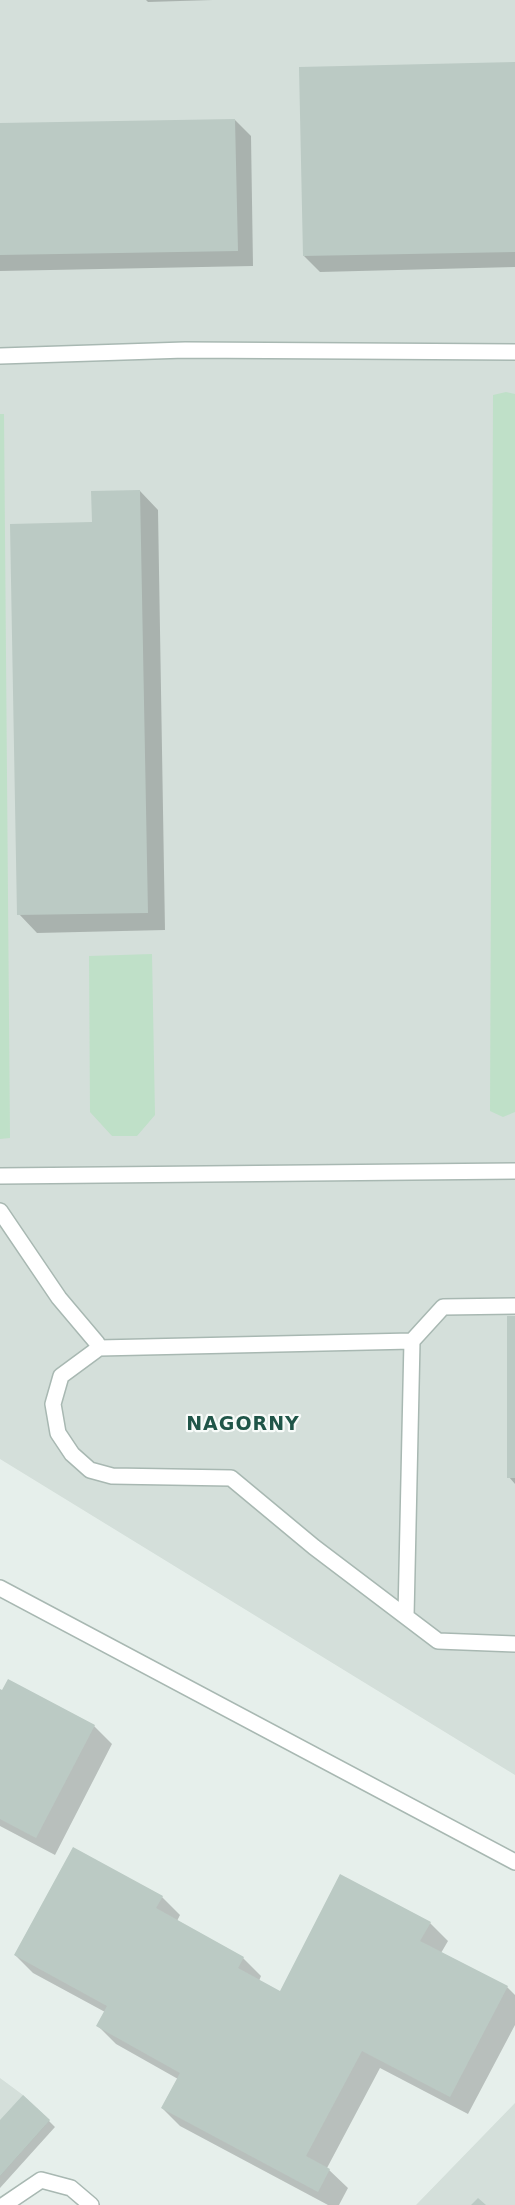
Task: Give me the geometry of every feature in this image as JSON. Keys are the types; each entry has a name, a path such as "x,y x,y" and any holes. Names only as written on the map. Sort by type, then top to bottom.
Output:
{"lane":[{"path":"0,356 185,350 515,352"},
{"path":"0,1176 515,1171"},
{"path":"0,1211 59,1298 97,1343"},
{"path":"406,1616 412,1341 443,1307 515,1306"},
{"path":"412,1341 99,1348 61,1376 53,1404 58,1433 72,1454 90,1470 112,1476 231,1478 314,1547 438,1641 515,1644"},
{"path":"0,1588 515,1862"},
{"path":"4,2205 40,2180 71,2188 91,2205"}],"shaded area":[{"path":"0,0 515,0 515,1775 0,1459"},
{"path":"0,2078 23,2095 50,2120 0,2176"},
{"path":"515,2103 515,2205 416,2205"}],"green space":[{"path":"506,392 515,394 515,1112 503,1117 490,1111 493,395"},
{"path":"0,414 4,414 10,1138 0,1139"},
{"path":"152,954 155,1115 137,1136 112,1136 90,1112 89,956"}],"building":[{"path":"515,62 515,252 303,256 299,67"},
{"path":"235,119 238,251 0,255 0,123"},
{"path":"140,490 148,913 17,915 10,524 92,522 91,491"},
{"path":"507,1316 515,1316 515,1478 507,1478"},
{"path":"8,1679 95,1725 36,1838 0,1819 0,1689 2,1690"},
{"path":"73,1847 163,1896 156,1908 244,1957 238,1968 280,1991 340,1874 431,1922 420,1941 508,1986 450,2097 362,2051 306,2156 330,2169 318,2192 161,2108 180,2073 96,2026 107,2006 14,1955"},
{"path":"23,2095 50,2120 0,2176 0,2120"},
{"path":"478,2198 486,2205 471,2205"}],"district":[{"name":"NAGORNY","path":"243,1425"}]}
